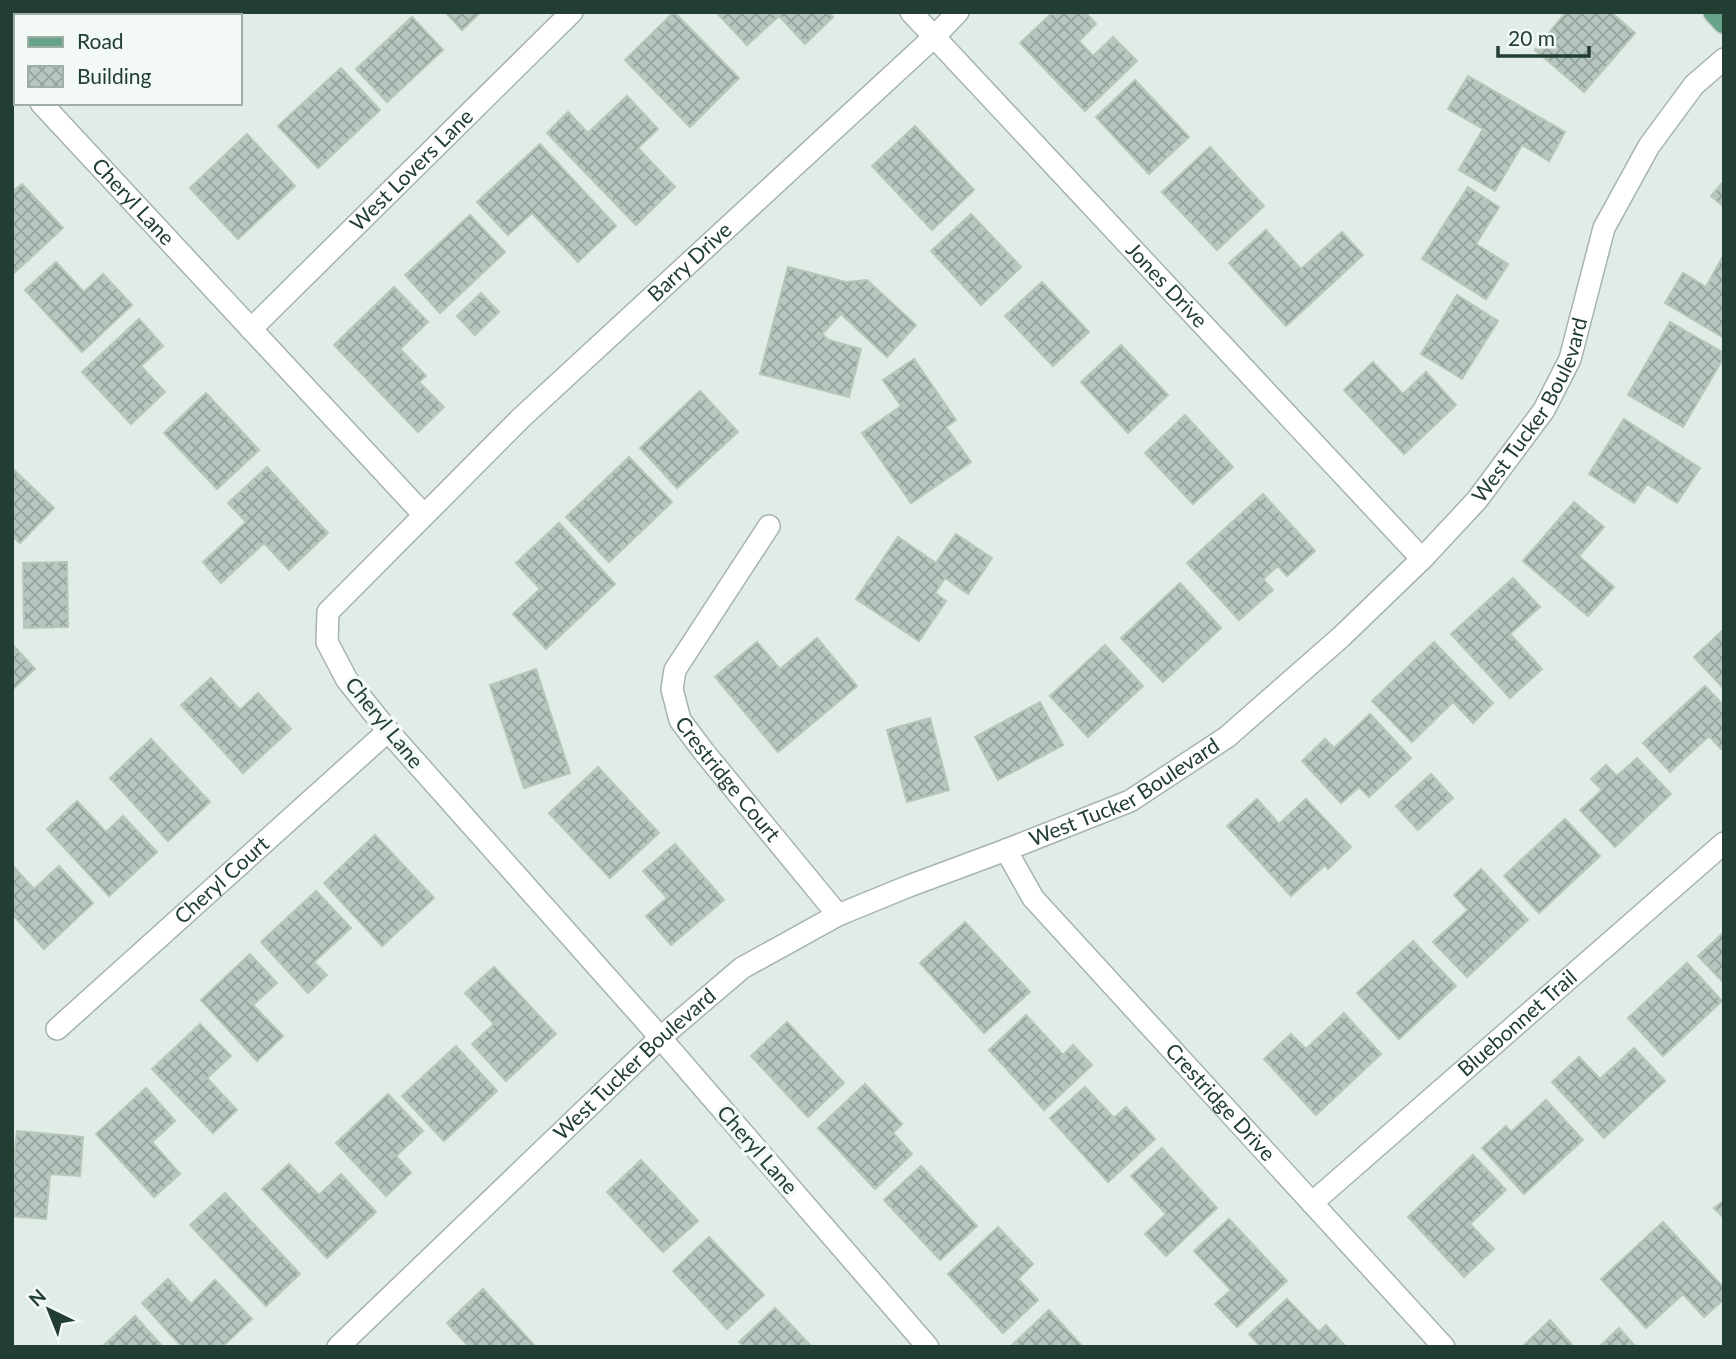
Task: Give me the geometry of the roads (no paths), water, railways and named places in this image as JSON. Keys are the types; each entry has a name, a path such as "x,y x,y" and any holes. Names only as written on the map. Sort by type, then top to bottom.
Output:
{"main road":[{"path":"1714,12 1724,23"}],"street":[{"name":"West Lovers Lane","path":"251,329 572,12"},
{"name":"Jones Drive","path":"911,12 1422,559"},
{"name":"Barry Drive","path":"424,515 521,418 958,12"},
{"name":"West Tucker Boulevard","path":"351,1342 660,1038 742,968 838,915 1130,801 1227,737 1341,637 1422,559 1477,500 1544,410 1570,359 1604,228 1649,146 1693,85 1724,59"},
{"name":"Cheryl Lane","path":"43,105 424,515 328,612 327,642 347,680 388,731 660,1038 928,1347"},
{"name":"Crestridge Court","path":"769,526 675,670 672,689 680,720 838,915"},
{"name":"Cheryl Court","path":"57,1029 388,731"},
{"name":"Bluebonnet Trail","path":"1312,1203 1724,843"},
{"name":"Crestridge Drive","path":"1006,850 1033,898 1444,1347"}]}
